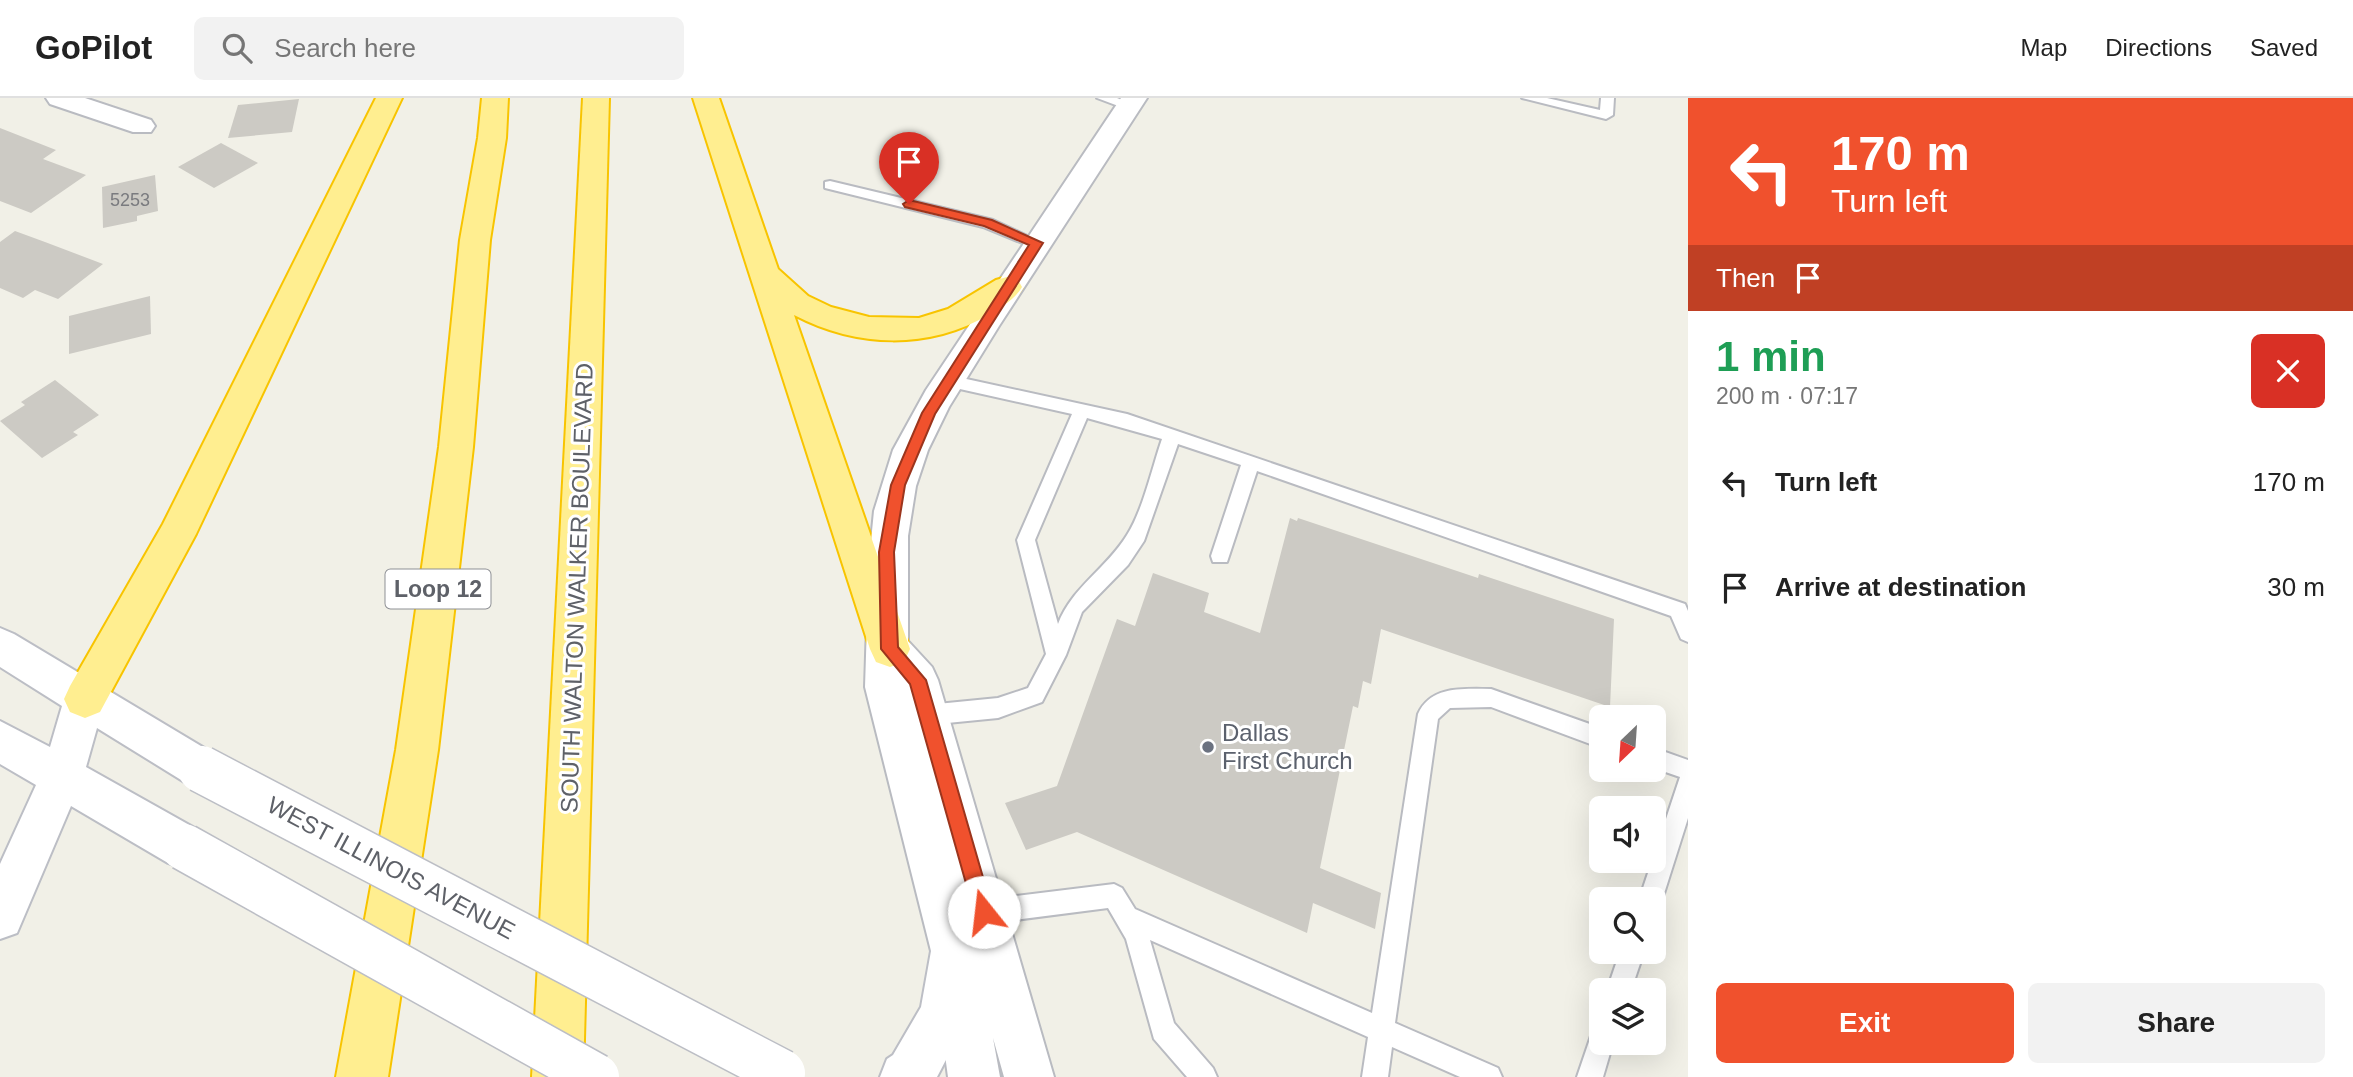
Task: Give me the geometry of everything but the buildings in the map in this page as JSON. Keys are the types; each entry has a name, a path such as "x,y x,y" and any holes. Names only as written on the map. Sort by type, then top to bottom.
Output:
{"highway":[{"path":"85,699 177,534 389,98"},
{"name":"Loop 12","path":"362,1077 418,750 456,447 475,240 492,138 495,98"},
{"name":"SOUTH WALTON WALKER BOULEVARD","path":"558,1077 596,98"},
{"path":"706,98 890,649"},
{"path":"760,265 771,282 799,306 844,323 887,330 938,325 978,309 1007,287"}],"street":[{"path":"59,98 142,126"},
{"path":"974,1077 955,951 886,687 890,649 887,552 898,485 929,413 1037,243 1122,101"},
{"name":"WEST ILLINOIS AVENUE","path":"0,646 201,769 786,1075"},
{"path":"890,649 918,680 1028,1077"},
{"path":"0,916 62,777 85,699"},
{"path":"0,741 596,1077"},
{"path":"905,1077 911,1073 944,1014 955,951"}],"lane":[{"path":"1529,98 1606,115 1607,98"},
{"path":"830,185 988,223 1037,243"},
{"path":"948,381 1082,410 1251,461 1678,610 1688,633"},
{"path":"1056,654 1026,540 1082,410"},
{"path":"927,715 998,708 1035,695 1056,654 1074,607 1121,559 1137,536 1172,435"},
{"path":"1220,556 1251,461"},
{"path":"1375,1077 1428,714 1446,699 1491,698 1589,734"},
{"path":"1666,762 1688,770"},
{"path":"1654,887 1688,784"},
{"path":"984,912 1114,896 1138,934 1163,1030 1203,1077"},
{"path":"1128,918 1489,1077"},
{"path":"1590,1077 1597,1055"}],"place":[{"name":"Dallas First Church","path":"1208,747"}],"route":[{"path":"909,204 988,223 1037,243 929,413 898,485 887,552 890,649 918,680 984,912"}]}
